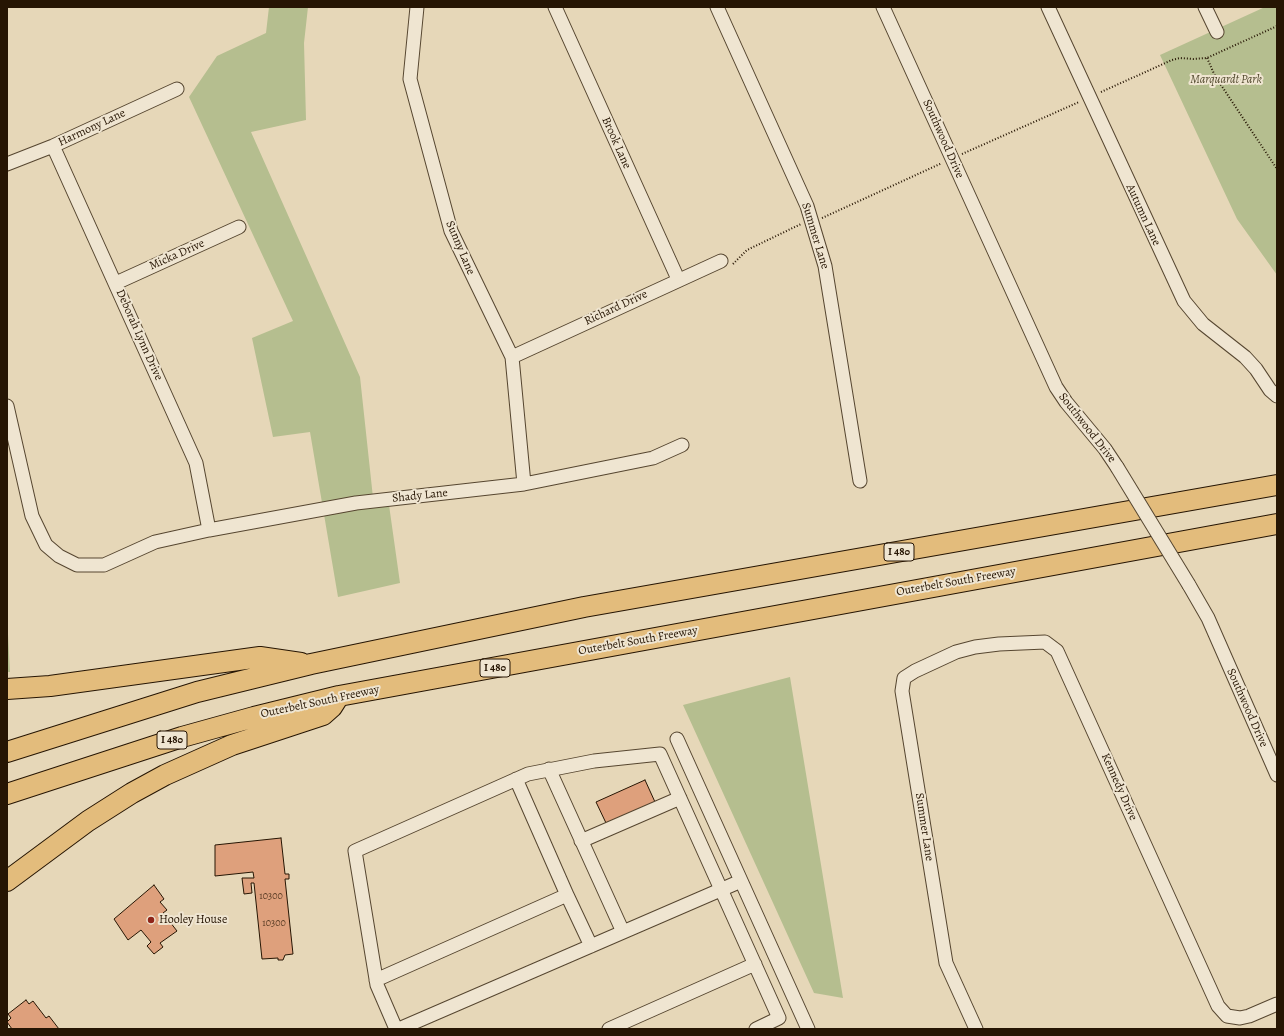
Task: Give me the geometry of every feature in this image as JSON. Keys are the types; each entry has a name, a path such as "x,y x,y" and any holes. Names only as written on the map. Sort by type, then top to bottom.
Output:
{"highway":[{"name":"I 480","path":"7,752 190,694 311,664 584,607 1277,485"},
{"name":"Outerbelt South Freeway","path":"7,794 182,737 339,696 1277,524"},
{"path":"7,689 50,686 260,657 311,664"},
{"path":"7,881 88,821 132,793 201,758 232,745 323,715 339,696"}],"street":[{"name":"Sunny Lane","path":"417,7 410,79 448,224 512,357 524,484"},
{"name":"Brook Lane","path":"555,7 678,279"},
{"name":"Summer Lane","path":"717,7 807,206 825,266 860,481"},
{"name":"Southwood Drive","path":"883,7 1056,387 1066,402 1105,449 1117,467 1208,618 1277,775"},
{"name":"Autumn Lane","path":"1048,7 1184,301 1203,324 1245,357 1256,369 1270,390 1277,396"},
{"path":"1205,7 1215,28"},
{"name":"Harmony Lane","path":"7,164 53,146 177,89"},
{"name":"Deborah Lynn Drive","path":"53,146 196,463 210,530"},
{"name":"Micka Drive","path":"116,283 239,227"},
{"name":"Richard Drive","path":"512,357 678,279 726,264"},
{"name":"Shady Lane","path":"7,406 32,516 46,545 59,556 77,565 104,565 155,542 210,530 356,503 524,484 653,458 682,445"},
{"name":"Kennedy Drive","path":"956,652 975,647 1025,642 1045,642 1057,651 1218,1006 1227,1016 1240,1018 1249,1016 1277,1004"},
{"name":"Summer Lane","path":"956,652 915,671 904,678 902,691 946,963 976,1029"},
{"path":"677,739 808,1029"},
{"path":"741,881 722,889 591,946 398,1029 376,980 355,852 528,774 594,761 660,754 722,889 782,1024 756,1029"},
{"path":"549,769 623,932"},
{"path":"516,779 591,946"},
{"path":"581,841 680,798"},
{"path":"376,980 567,895"},
{"path":"609,1029 755,964"}],"path":[{"path":"1100,93 1172,60 1180,58 1207,58 1277,26"},
{"path":"1207,58 1215,76 1277,169"},
{"path":"963,154 1080,102"},
{"path":"824,218 943,163"},
{"path":"726,264 747,250 803,224"}],"green space":[{"path":"269,7 308,7 304,43 306,120 251,132 360,377 374,507 389,505 400,583 338,597 310,432 273,437 252,338 293,321 189,97 217,56 266,33"},
{"name":"Marquardt Park","path":"1265,7 1277,7 1277,275 1237,219 1160,55"},
{"path":"7,615 10,672 7,672"},
{"path":"790,677 843,998 814,993 683,705"}],"building":[{"path":"645,780 655,802 606,823 596,802"},
{"path":"281,838 285,874 289,874 289,879 285,879 293,954 285,955 283,960 278,960 278,958 262,959 254,883 251,883 252,893 244,894 242,878 254,878 253,872 215,876 215,845"},
{"path":"154,885 164,899 160,902 167,910 163,913 177,931 160,943 163,947 154,954 147,946 151,942 141,930 128,940 114,919"},
{"path":"26,1000 29,1004 33,1001 46,1018 49,1016 59,1029 12,1029 7,1022 11,1018 8,1014"}],"place":[{"name":"Hooley House","path":"151,920"}]}
